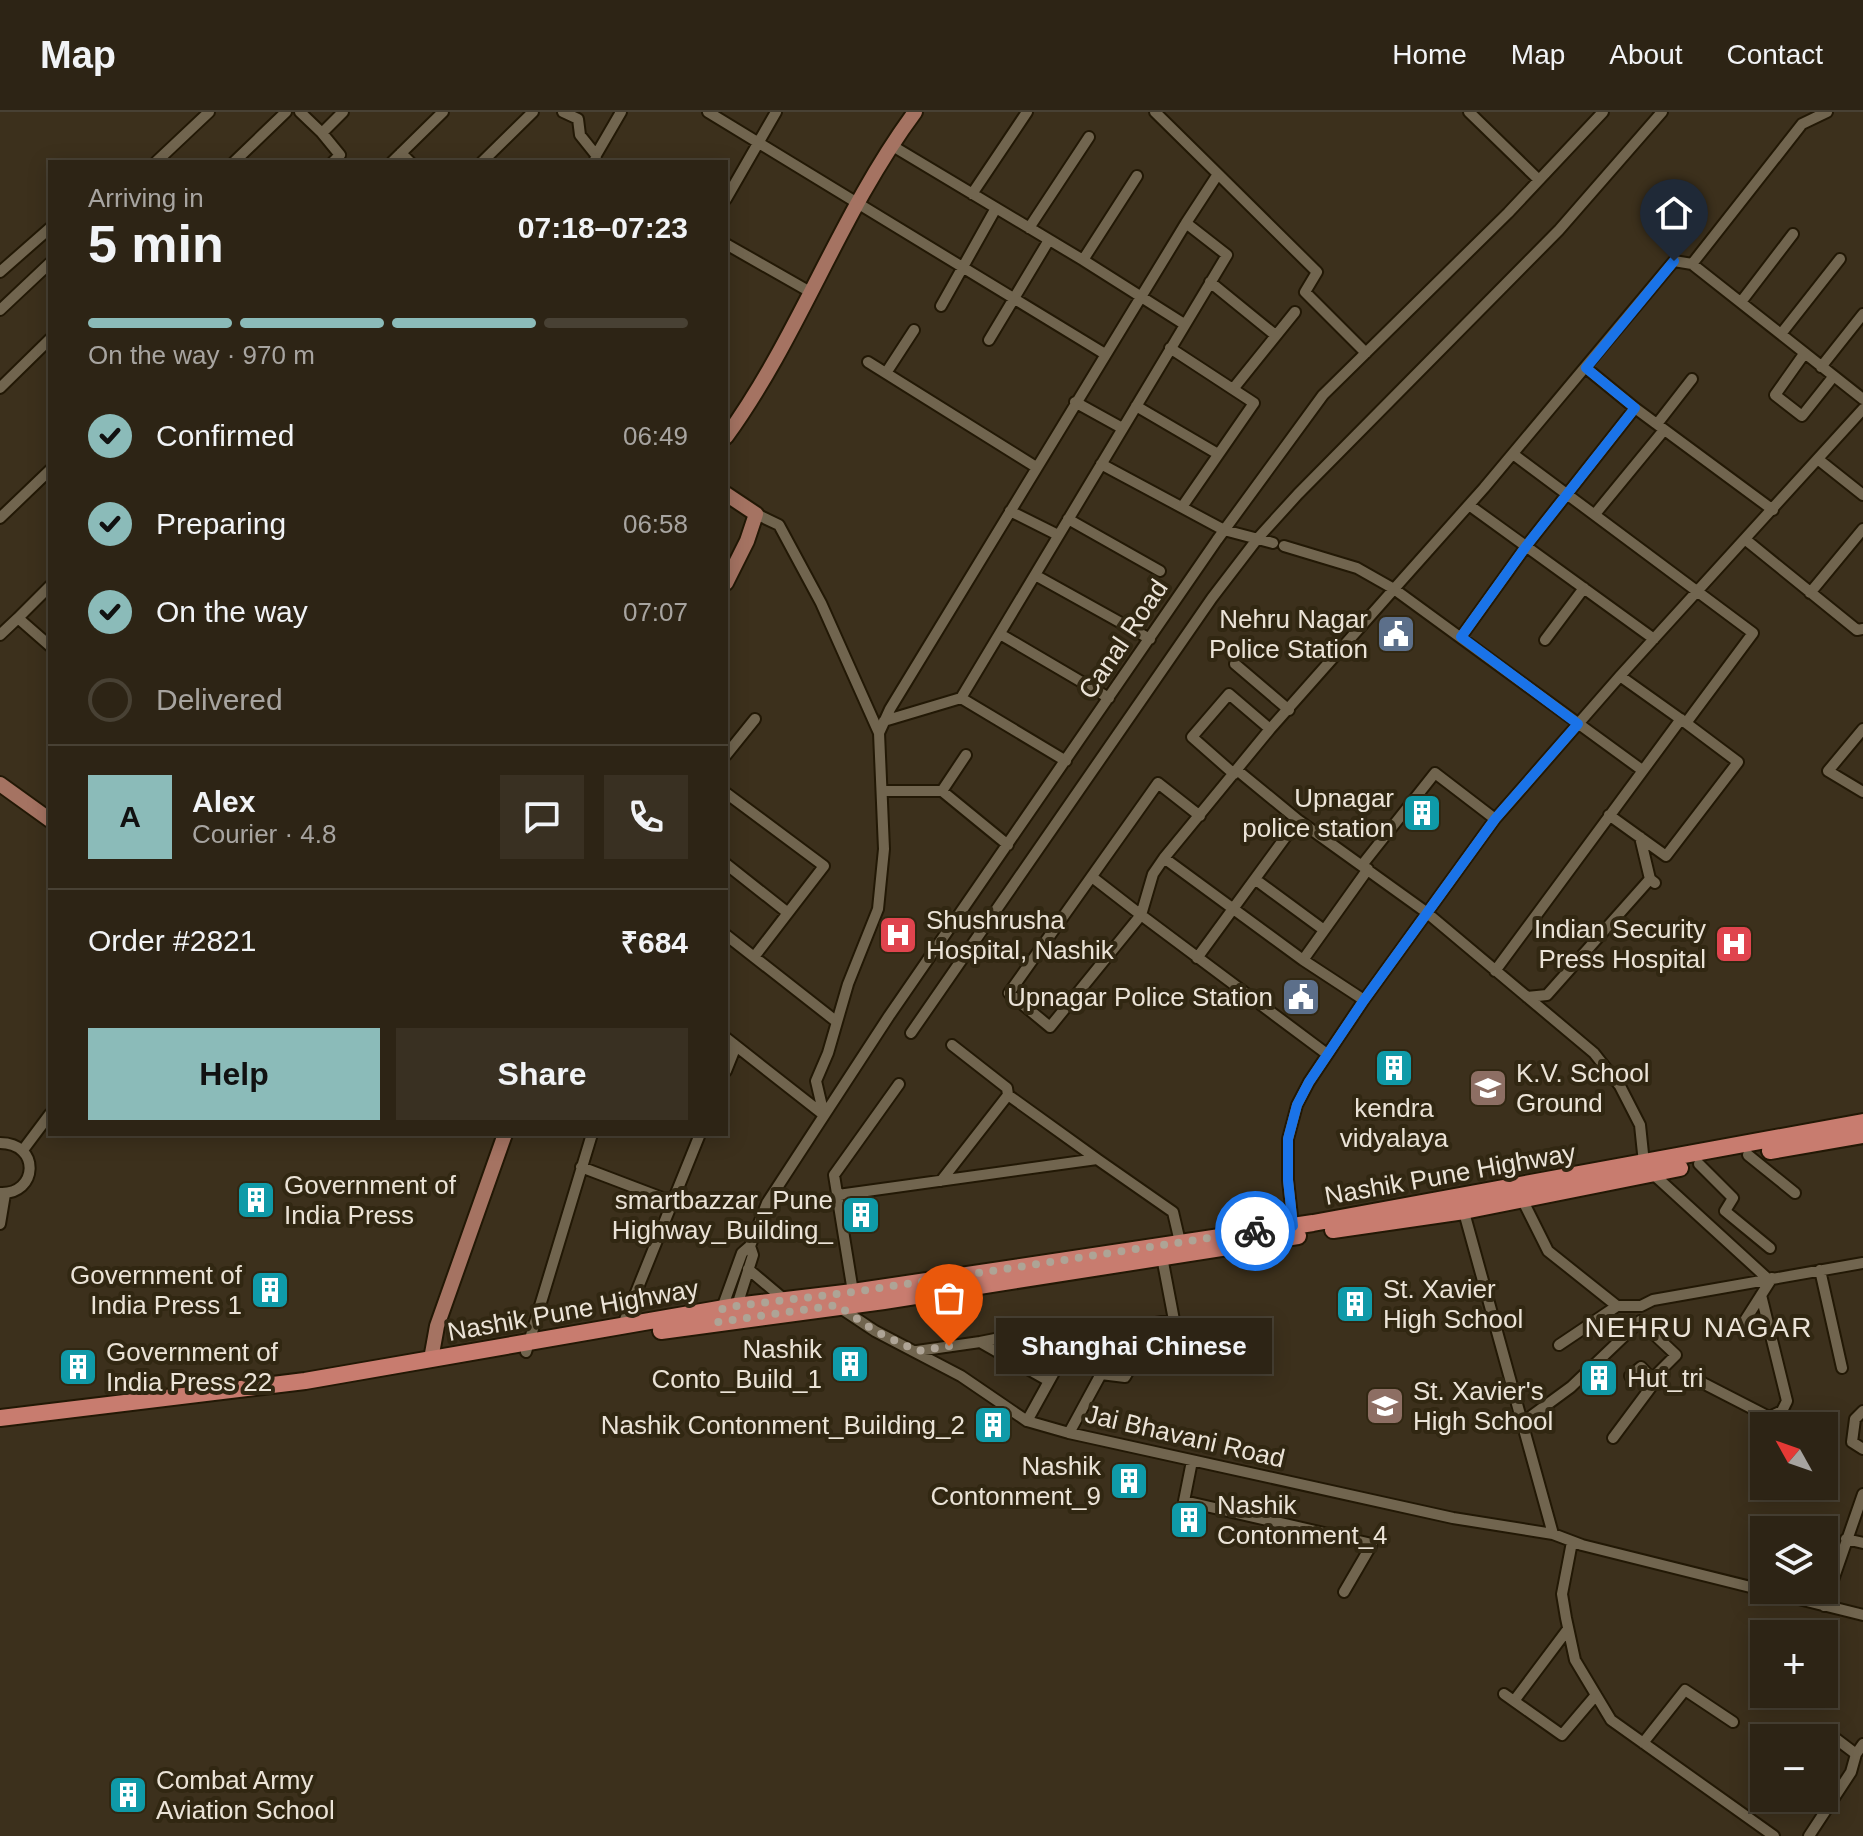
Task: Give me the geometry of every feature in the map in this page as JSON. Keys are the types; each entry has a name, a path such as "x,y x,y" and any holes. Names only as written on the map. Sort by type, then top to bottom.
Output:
{"highway":[{"name":"Nashik Pune Highway","path":"0,1429 327,1386 622,1327 884,1301 1162,1257 1462,1204 1863,1122"},
{"name":"Nashik Pune Highway","path":"0,1418 305,1381 727,1315 785,1300 1293,1226 1522,1199 1648,1168 1699,1164 1863,1135"}],"main road":[{"path":"728,434 812,293 857,203 891,145 915,112"},
{"path":"728,495 756,514 747,541 728,579"},
{"path":"0,784 48,819"},
{"path":"431,1359 437,1326 504,1136"}],"street":[{"path":"158,160 209,112"},
{"path":"236,160 286,112"},
{"path":"300,112 340,155 335,160"},
{"path":"322,133 343,112"},
{"path":"394,160 443,112"},
{"path":"484,160 533,112"},
{"path":"563,112 578,119 580,135 595,158 621,112"},
{"path":"708,112 1105,354"},
{"path":"728,196 776,112"},
{"path":"972,194 1027,112"},
{"path":"1155,112 1317,272 1305,292 1366,353"},
{"name":"Canal Road","path":"727,1315 742,1253 750,1246 767,1203 889,1016 1224,530 1323,395 1603,112"},
{"path":"911,1033 1212,598 1258,538 1559,230 1662,112"},
{"path":"1692,264 1802,124 1827,112"},
{"path":"1472,113 1539,180"},
{"path":"1029,228 1089,137"},
{"path":"891,145 1184,324"},
{"path":"401,153 408,160"},
{"path":"879,733 1075,402 1218,174"},
{"path":"1083,260 1137,176"},
{"path":"941,306 996,208"},
{"path":"884,721 961,698 1000,634 1227,255 1186,223"},
{"path":"0,272 48,230"},
{"path":"1741,302 1793,234"},
{"path":"989,340 1049,240"},
{"path":"728,245 812,293"},
{"path":"1781,334 1840,259"},
{"path":"1200,816 1158,783 1009,993 1050,1027 1141,915 1153,874 1164,858 1200,816 1270,729 1469,505 1674,261 1692,264 1863,399"},
{"path":"0,310 48,265"},
{"path":"1210,282 1274,334"},
{"path":"1233,389 1274,334 1295,312"},
{"path":"1821,367 1863,314"},
{"path":"886,373 914,330"},
{"path":"0,388 48,341"},
{"path":"1170,348 1254,403 1182,507"},
{"path":"1804,354 1775,395 1802,416 1833,377"},
{"path":"868,362 1036,467"},
{"path":"1586,368 1773,510"},
{"path":"1595,514 1692,379"},
{"path":"1075,402 1122,428"},
{"path":"1136,406 1218,454"},
{"path":"1461,637 1527,545 1635,408"},
{"path":"1293,1226 1288,1139 1297,1105 1364,1000 1495,819 1620,676 1819,460 1859,422 1863,409"},
{"path":"1495,971 1642,770 1753,633 1513,454"},
{"path":"1819,460 1863,495"},
{"path":"1101,464 1224,530 1357,568 1394,589 1642,770"},
{"path":"0,518 48,472"},
{"path":"1469,505 1654,639"},
{"path":"1010,511 1058,535"},
{"path":"756,514 779,525 821,603 879,733 884,849 878,909 848,984 828,1053 816,1081 824,1115"},
{"path":"1068,519 1160,571"},
{"path":"1810,593 1863,529"},
{"path":"1746,540 1857,630 1863,629"},
{"path":"1035,575 1150,639"},
{"path":"0,635 48,588"},
{"path":"1545,640 1584,588"},
{"path":"18,618 48,644"},
{"path":"1000,634 1109,698"},
{"path":"1235,664 1289,710"},
{"path":"1609,815 1666,856 1738,762 1620,676"},
{"path":"1270,729 1229,694 1192,737 1298,820 1426,912 1594,1053 1620,1086 1640,1125 1648,1168 1770,1279"},
{"path":"961,698 1066,761"},
{"path":"728,753 755,719"},
{"path":"1863,729 1828,771 1863,792"},
{"path":"942,791 966,755"},
{"path":"1303,960 1365,867 1435,773 1495,819"},
{"path":"882,791 942,791 1008,845"},
{"path":"728,794 824,866 754,957"},
{"path":"1197,958 1298,820"},
{"path":"1527,997 1547,995 1653,881 1640,837"},
{"path":"1164,858 1303,960 1364,1000"},
{"path":"728,866 788,913"},
{"path":"1092,877 1327,1054"},
{"path":"1256,880 1324,930"},
{"path":"728,937 837,1022"},
{"path":"728,1040 824,1115"},
{"path":"941,1181 1008,1095 1007,1088 952,1045"},
{"path":"728,1066 736,1046"},
{"path":"853,1292 834,1175 899,1084"},
{"path":"1008,1095 1173,1212 1180,1242"},
{"path":"23,1150 48,1117"},
{"path":"527,1347 591,1136"},
{"path":"622,1327 699,1136"},
{"path":"0,1143 12,1143 23,1150 30,1164 29,1177 22,1187 2,1194 0,1224"},
{"path":"1748,1155 1795,1193"},
{"path":"838,1195 1097,1159"},
{"path":"1699,1164 1733,1198 1725,1211 1770,1248"},
{"path":"581,1167 673,1202"},
{"path":"1522,1199 1548,1251 1617,1306"},
{"path":"1462,1204 1553,1534"},
{"name":"Canal Road","path":"727,1315 753,1255 750,1246"},
{"path":"1069,1433 1101,1374 1125,1377 1156,1323 1174,1320 1162,1257"},
{"path":"1559,1345 1617,1306 1641,1306 1653,1300 1863,1263"},
{"path":"748,1269 785,1300"},
{"path":"1820,1270 1842,1368"},
{"path":"1744,1322 1770,1279"},
{"path":"1697,1380 1769,1417 1782,1411 1787,1401 1761,1295"},
{"path":"1522,1423 1571,1387 1648,1314 1653,1300"},
{"name":"Jai Bhavani Road","path":"837,1305 875,1331 961,1376 1027,1421 1453,1518 1553,1534 1572,1542 1863,1615"},
{"path":"1613,1438 1651,1387 1652,1379 1676,1355 1640,1321"},
{"path":"917,1351 1075,1323 1079,1327 1027,1421"},
{"path":"980,1342 1049,1381"},
{"path":"1630,1376 1641,1367 1652,1379"},
{"path":"1863,1411 1855,1419 1852,1442 1863,1449"},
{"path":"1192,1461 1184,1501 1372,1544 1344,1592"},
{"path":"1824,1606 1863,1494"},
{"path":"1846,1539 1863,1543"},
{"path":"1572,1542 1562,1594 1568,1629 1575,1660 1611,1720 1774,1836"},
{"path":"1514,1701 1568,1629"},
{"path":"1643,1743 1685,1690 1733,1722"},
{"path":"1504,1694 1562,1735 1596,1695"},
{"path":"1838,1740 1856,1754"},
{"path":"1838,1791 1851,1772 1856,1754 1863,1744"},
{"path":"1809,1836 1824,1812"}],"way so far":[{"path":"949,1346 917,1351 875,1331 837,1305 718,1322 722,1309 736,1306 853,1292 1255,1231"}],"place":[{"name":"Nehru Nagar Police Station","path":"1396,634"},
{"name":"Upnagar police station","path":"1422,813"},
{"name":"Shushrusha Hospital, Nashik","path":"898,935"},
{"name":"Indian Security Press Hospital","path":"1734,944"},
{"name":"Upnagar Police Station","path":"1301,997"},
{"name":"kendra vidyalaya","path":"1394,1068"},
{"name":"K.V. School Ground","path":"1488,1088"},
{"name":"Government of India Press","path":"256,1200"},
{"name":"smartbazzar_Pune Highway_Building_","path":"861,1215"},
{"name":"Government of India Press 1","path":"270,1290"},
{"name":"St. Xavier High School","path":"1355,1304"},
{"name":"Shanghai Chinese","path":"949,1346"},
{"name":"Nashik Conto_Build_1","path":"850,1364"},
{"name":"Government of India Press 22","path":"78,1367"},
{"name":"Hut_tri","path":"1599,1378"},
{"name":"St. Xavier's High School","path":"1385,1406"},
{"name":"Nashik Contonment_Building_2","path":"993,1425"},
{"name":"Nashik Contonment_9","path":"1129,1481"},
{"name":"Nashik Contonment_4","path":"1189,1520"},
{"name":"Combat Army Aviation School","path":"128,1795"}],"district":[{"name":"NEHRU NAGAR","path":"1699,1327"}],"route":[{"path":"1255,1231 1293,1226 1288,1139 1297,1105 1309,1082 1426,912 1495,819 1578,724 1461,637 1527,545 1635,408 1586,368 1674,261"}]}
